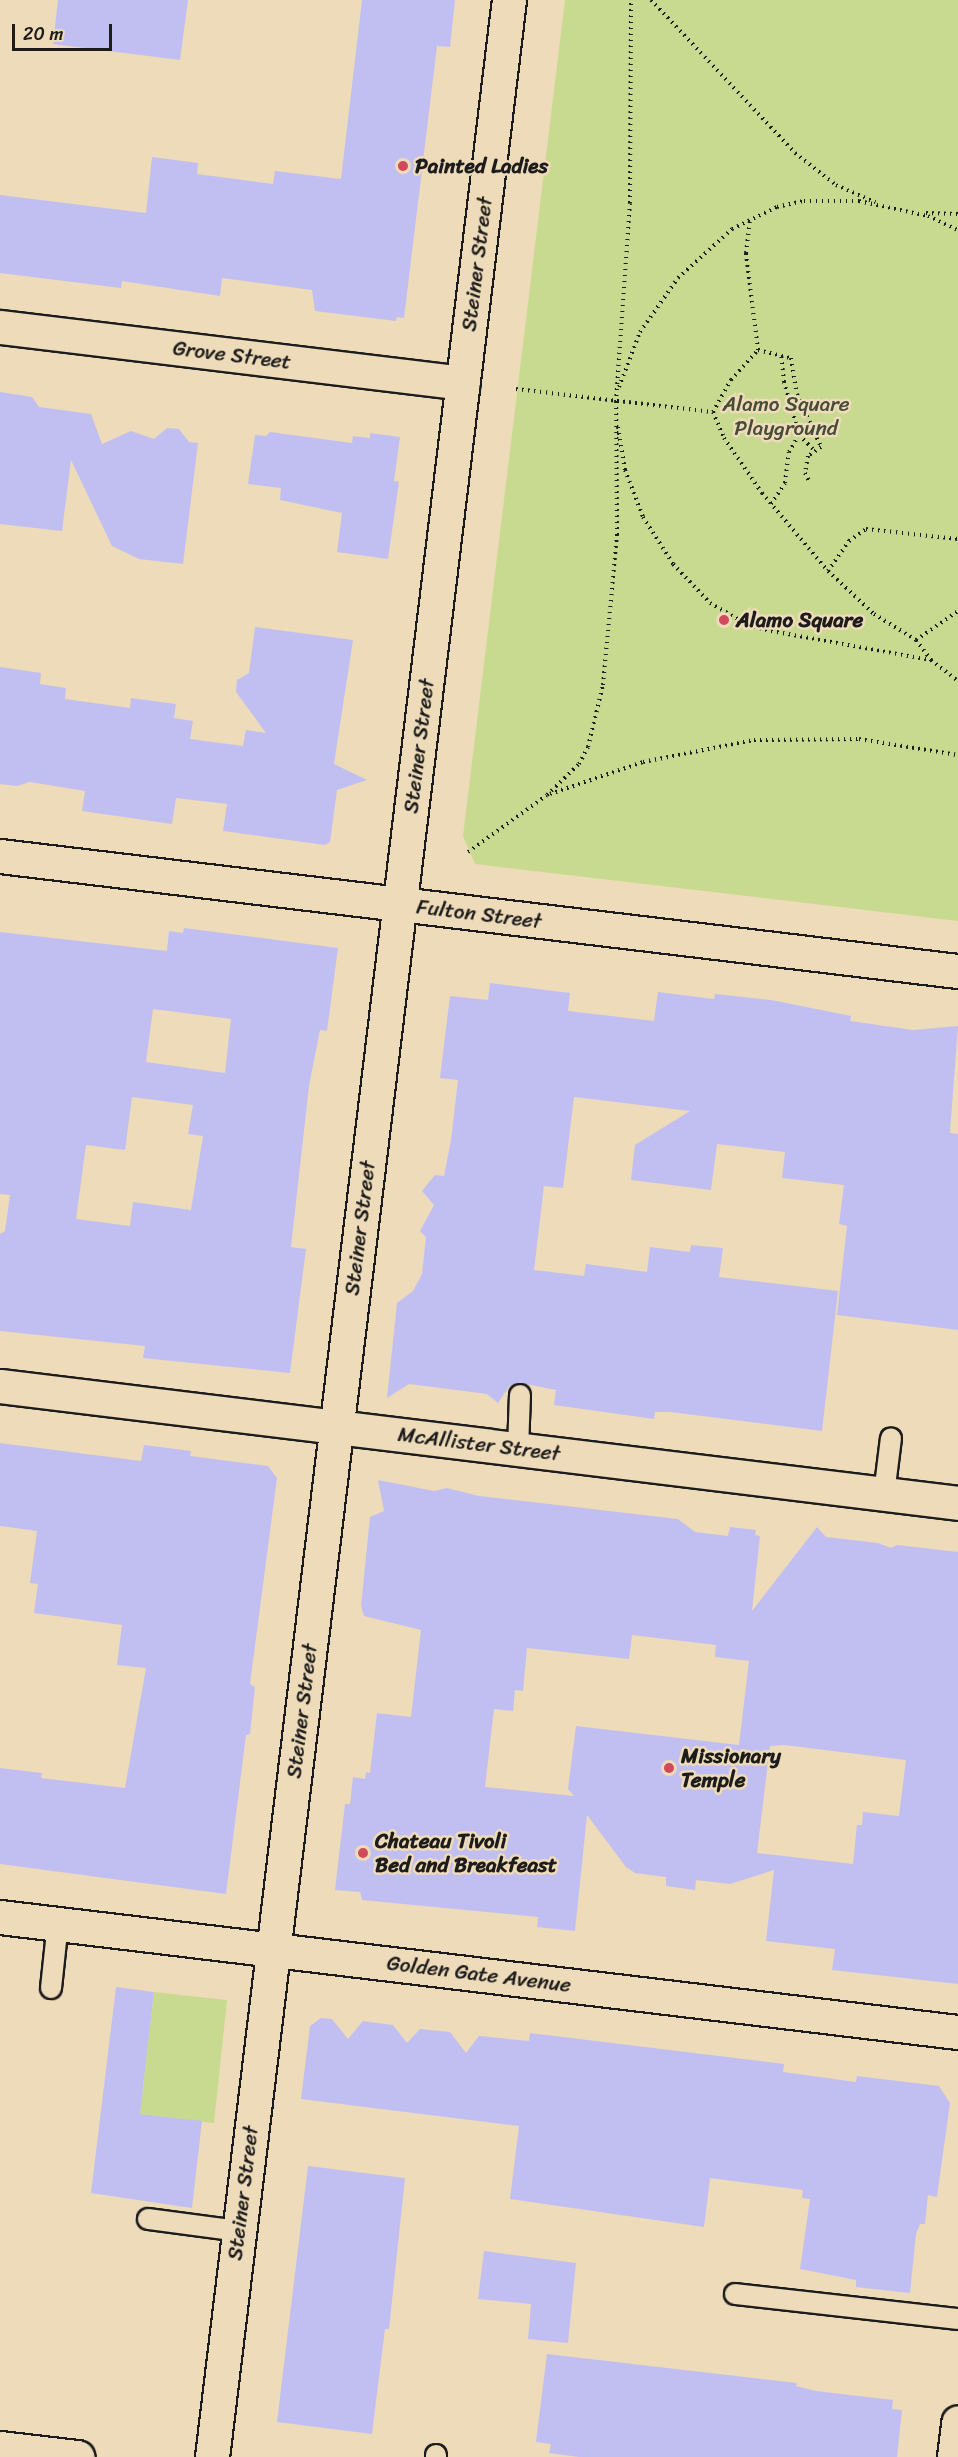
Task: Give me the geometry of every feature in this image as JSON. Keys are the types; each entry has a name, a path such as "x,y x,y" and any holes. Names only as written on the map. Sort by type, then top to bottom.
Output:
{"street":[{"name":"Steiner Street","path":"212,2457 509,0"},
{"name":"Grove Street","path":"0,327 463,383"},
{"name":"Fulton Street","path":"0,856 958,971"},
{"name":"McAllister Street","path":"0,1386 958,1503"},
{"name":"Golden Gate Avenue","path":"0,1917 958,2032"},
{"path":"954,2457 958,2422"},
{"path":"0,2448 76,2457"}],"lane":[{"path":"518,1449 520,1395"},
{"path":"884,1494 891,1438"},
{"path":"51,1988 58,1923"},
{"path":"148,2219 239,2231"},
{"path":"735,2294 958,2319"}],"path":[{"path":"468,852 547,795 579,764 588,747 603,685 617,535 616,402 630,203 631,0"},
{"path":"651,0 815,171 836,185 897,209 958,214"},
{"path":"931,660 771,631 748,625 710,603 673,564 643,517 625,470 616,402 631,350 665,295 713,243 750,220 804,201 859,201 928,216 958,230"},
{"path":"750,220 746,253 758,350"},
{"path":"713,412 730,380 758,350"},
{"path":"758,350 790,358 797,394 820,447 814,450 806,463 809,482"},
{"path":"771,504 785,483 789,452 799,435 799,425 787,398 781,355"},
{"path":"516,389 713,412"},
{"path":"713,412 724,438 771,504 828,572 874,614 916,640 931,660 958,681"},
{"path":"799,435 814,450"},
{"path":"828,572 849,541 866,529 958,539"},
{"path":"916,640 958,611"},
{"path":"547,795 643,762 754,740 859,739 958,755"}],"green space":[{"name":"Alamo Square","path":"565,0 958,0 958,921 475,864 463,836"},
{"path":"154,1992 227,2000 214,2123 140,2114"}],"building":[{"path":"58,0 188,0 180,60 53,44"},
{"path":"362,0 455,0 450,47 437,46 404,318 397,317 396,321 315,311 312,290 222,278 220,296 122,281 121,288 0,273 0,195 146,213 152,157 198,163 197,174 273,184 275,171 341,179"},
{"path":"0,392 32,397 39,407 91,414 102,444 131,431 154,439 167,428 179,429 189,442 198,443 183,564 139,559 112,546 71,460 62,531 0,524"},
{"path":"270,432 352,443 353,436 370,438 370,433 400,437 394,481 399,482 388,559 337,552 342,513 280,500 281,488 248,484 255,435 266,436"},
{"path":"255,627 353,640 334,764 367,780 337,790 330,842 325,845 223,831 227,804 176,798 172,824 82,811 85,791 30,782 17,786 0,784 0,667 41,673 40,684 66,688 65,699 130,708 131,698 176,704 174,718 193,721 190,739 243,746 246,730 266,733 236,692 237,680 249,673"},
{"path":"184,928 338,948 327,1031 320,1030 309,1086 291,1247 306,1249 290,1373 143,1358 145,1346 0,1331 0,1234 5,1231 10,1195 0,1194 0,932 167,951 169,931 183,933","holes":["153,1009 231,1019 225,1073 146,1062","132,1097 193,1105 188,1134 203,1136 191,1210 133,1202 130,1226 76,1219 86,1145 125,1150"]},
{"path":"490,983 570,993 568,1011 654,1021 658,992 714,999 715,994 771,1000 851,1016 850,1021 913,1030 958,1026 950,1133 958,1134 958,1330 837,1315 847,1226 839,1224 844,1185 782,1178 785,1152 717,1144 711,1190 631,1180 635,1145 690,1111 574,1097 563,1188 544,1186 534,1270 584,1276 586,1264 647,1272 650,1247 690,1252 691,1245 723,1248 719,1277 838,1291 822,1431 670,1412 655,1412 654,1419 554,1405 556,1390 521,1383 510,1385 498,1403 487,1394 409,1384 387,1398 397,1303 413,1291 422,1274 426,1237 420,1231 434,1205 422,1191 435,1175 444,1176 451,1140 458,1080 440,1078 450,996 488,1000"},
{"path":"0,1443 141,1461 144,1445 191,1451 190,1456 268,1466 277,1478 250,1684 255,1687 250,1734 246,1735 226,1894 0,1864 0,1768 42,1773 41,1778 125,1788 146,1668 117,1665 122,1625 34,1613 38,1584 30,1583 37,1531 0,1526"},
{"path":"378,1480 434,1491 447,1488 479,1496 678,1519 695,1532 728,1536 730,1527 756,1530 755,1535 760,1536 752,1611 817,1527 826,1537 878,1543 891,1548 897,1545 958,1552 958,1984 832,1970 835,1949 766,1941 774,1870 730,1884 696,1880 695,1890 666,1886 666,1877 635,1873 626,1867 587,1815 575,1931 537,1927 538,1917 362,1900 360,1892 335,1890 345,1804 350,1804 353,1777 365,1779 366,1772 370,1773 377,1713 411,1717 421,1630 364,1616 361,1606 370,1517 384,1511","holes":["632,1635 716,1645 715,1657 749,1661 739,1745 576,1726 568,1789 574,1796 485,1787 494,1709 513,1711 515,1690 523,1691 527,1648 629,1659","784,1745 906,1760 899,1816 863,1812 862,1825 857,1825 853,1864 757,1853 770,1746"]},
{"path":"116,1987 154,1992 140,2114 202,2121 192,2208 91,2193"},
{"path":"321,2018 332,2019 348,2039 363,2021 393,2025 407,2043 420,2029 450,2032 466,2053 479,2036 529,2041 530,2033 784,2064 783,2072 856,2082 857,2076 939,2086 950,2103 937,2197 928,2195 925,2224 920,2224 916,2234 910,2293 856,2287 856,2280 800,2269 810,2199 802,2198 803,2190 710,2178 704,2227 510,2199 519,2126 301,2099 310,2026"},
{"path":"308,2166 405,2178 389,2329 385,2329 372,2434 277,2422"},
{"path":"484,2251 576,2263 568,2343 528,2339 531,2304 478,2299"},
{"path":"547,2354 797,2383 796,2386 816,2391 893,2400 892,2409 902,2410 897,2457 579,2457 549,2453 551,2444 536,2442"}],"place":[{"name":"Painted Ladies","path":"403,166"},
{"name":"Alamo Square","path":"724,620"},
{"name":"Missionary Temple","path":"669,1768"},
{"name":"Chateau Tivoli Bed and Breakfeast","path":"363,1853"}],"park label":[{"name":"Alamo Square Playground","path":"786,416"}]}
